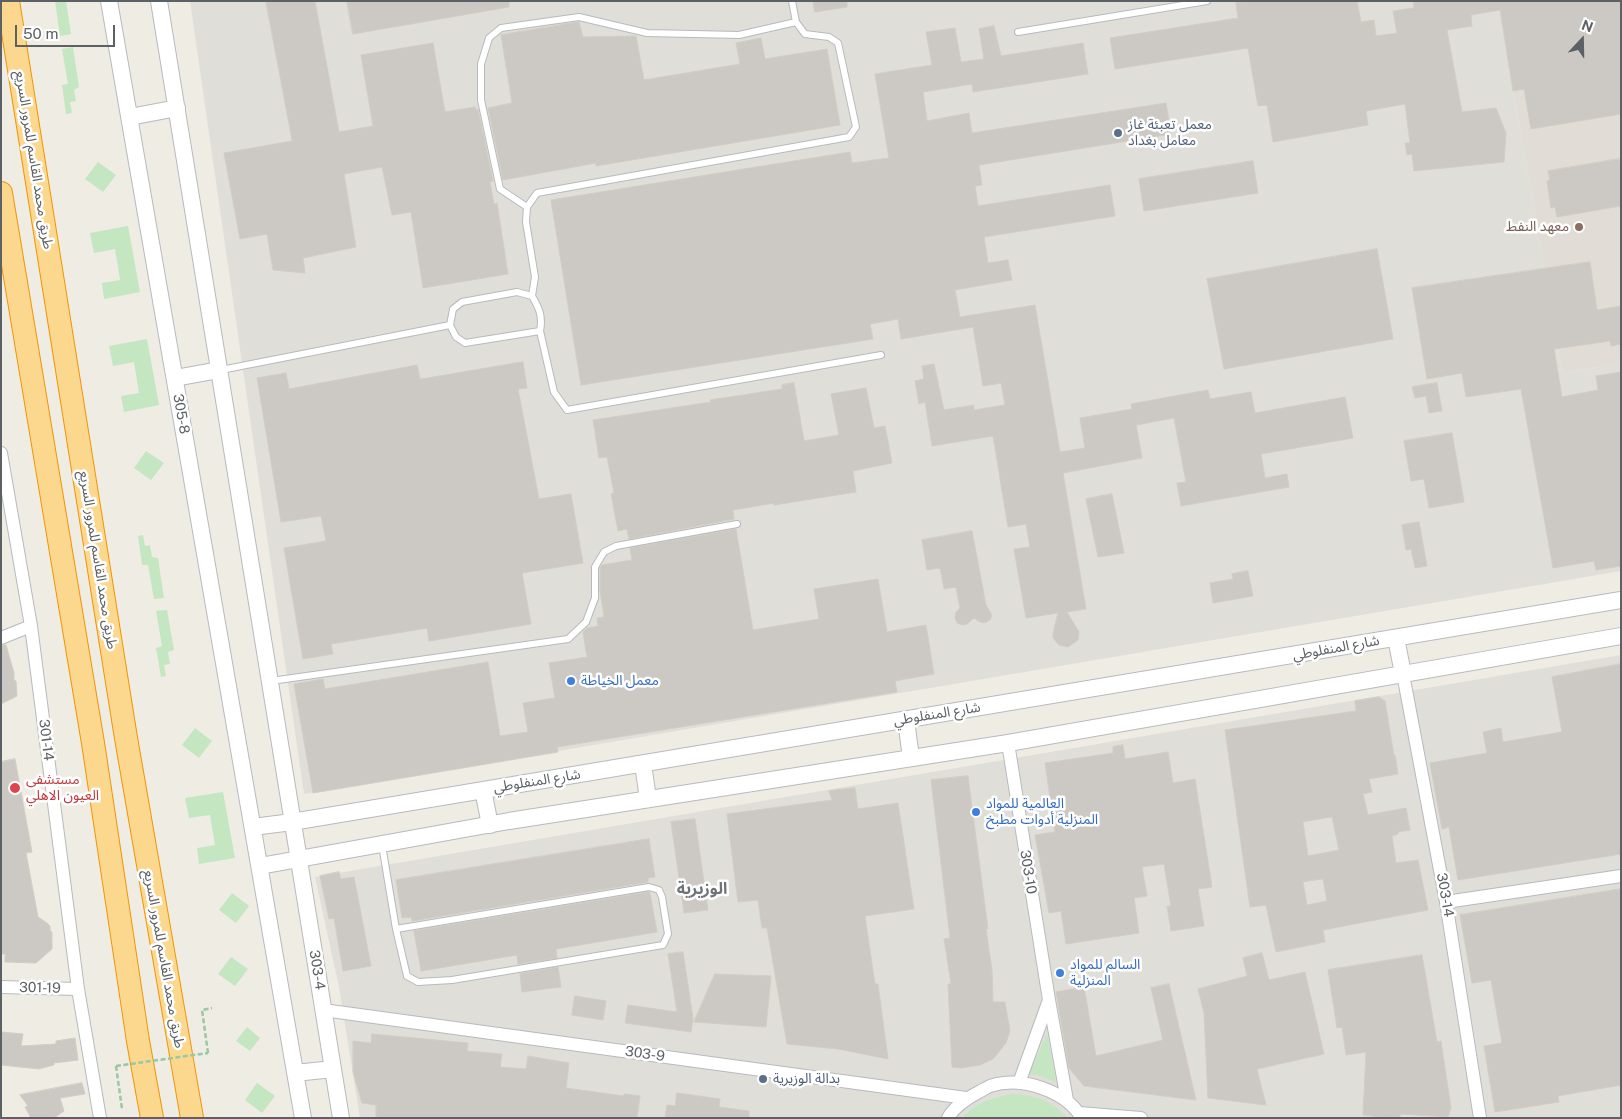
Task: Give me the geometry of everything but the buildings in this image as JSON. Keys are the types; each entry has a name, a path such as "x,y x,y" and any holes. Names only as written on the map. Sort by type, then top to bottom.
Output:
{"highway":[{"name":"طريق محمد القاسم للمرور السريع","path":"8,1 125,728 192,1118"},
{"path":"23,85 27,39 24,1"},
{"path":"1,193 90,724 138,1041 152,1118"}],"street":[{"name":"305-8","path":"110,1 252,827"},
{"path":"159,1 292,822"},
{"path":"130,118 177,108"},
{"path":"175,378 219,370"},
{"name":"301-14","path":"1,453 31,626 78,990 98,1117"},
{"name":"شارع المنفلوطي","path":"252,827 643,764 1621,600"},
{"path":"1,638 31,626"},
{"path":"260,866 299,861 490,825 648,799 1008,743 1621,636"},
{"path":"1396,638 1404,674"},
{"name":"303-14","path":"1404,674 1446,902 1480,1118"},
{"path":"906,720 911,758"},
{"name":"303-10","path":"1008,743 1067,1100"},
{"path":"643,764 648,799"},
{"path":"483,790 490,825"},
{"name":"303-4","path":"292,822 341,1118"},
{"path":"252,827 303,1118"},
{"path":"1446,902 1621,876"},
{"name":"301-19","path":"1,988 78,990"},
{"name":"303-10","path":"1019,1083 1049,1000"},
{"name":"303-9","path":"323,1010 966,1098"},
{"path":"295,1073 333,1069"},
{"path":"948,1118 966,1098 991,1086 1019,1083 1044,1088 1067,1100 1081,1115 1142,1118"}],"lane":[{"path":"792,1 796,22 805,34 829,37 838,43 856,127 849,137 537,193 527,207 526,222 535,278 532,296 540,310 542,321 540,331 554,392 567,410 881,355"},
{"path":"1018,32 1207,1"},
{"path":"527,207 500,189 481,100 481,64 489,38 501,28 578,17 647,33 739,35 796,22"},
{"path":"532,296 517,292 462,302 453,309 450,325 456,337 465,343 540,331"},
{"path":"219,370 450,325"},
{"path":"270,681 568,639 586,622 595,598 595,567 604,552 616,546 737,524"},
{"path":"382,845 396,929 407,976 418,982 452,980 663,945 668,934 662,897 658,890 650,887 396,929"}],"path":[{"path":"122,1109 116,1066 208,1053 202,1010 212,1008"}],"shaded area":[{"path":"190,1 1498,1 1562,373 1621,363 1621,571 304,794"},
{"name":"معهد النفط","path":"1498,1 1621,1 1621,363 1562,373"},
{"path":"1621,655 1621,1118 360,1118 339,987 315,877"}],"green space":[{"path":"55,1 66,1 71,34 60,36"},
{"path":"73,47 79,87 74,90 76,101 70,102 72,113 66,114 62,85 68,84 62,49"},
{"path":"98,162 116,175 103,192 85,179"},
{"path":"128,226 140,292 104,299 102,283 120,280 115,249 94,253 90,233"},
{"path":"147,339 159,405 124,412 121,396 139,393 134,362 113,366 109,346"},
{"path":"146,451 164,463 151,480 134,468"},
{"path":"143,535 145,546 150,545 152,557 158,558 164,598 154,599 148,565 142,565 138,536"},
{"path":"167,610 174,650 168,652 170,664 164,665 166,676 161,677 156,648 162,646 156,611"},
{"path":"195,728 212,741 199,758 182,745"},
{"path":"223,792 235,858 199,864 197,848 215,845 210,815 189,818 185,798"},
{"path":"232,893 249,906 236,923 219,910"},
{"path":"231,957 248,969 235,986 218,974"},
{"path":"247,1027 260,1038 250,1051 236,1041"},
{"path":"1047,1034 1056,1082 1038,1075 1029,1075"},
{"path":"257,1083 275,1096 262,1113 245,1100"},
{"path":"1012,1094 1036,1097 1043,1100 1068,1118 963,1118 979,1104"}],"place":[{"name":"معمل تعبئة غاز معامل بغداد","path":"1118,133"},
{"name":"معهد النفط","path":"1579,227"},
{"name":"معمل الخياطة","path":"571,681"},
{"name":"مستشفى العيون الاهلي","path":"15,788"},
{"name":"العالمية للمواد المنزلية أدوات مطبخ","path":"976,812"},
{"name":"السالم للمواد المنزلية","path":"1060,973"},
{"name":"بدالة الوزيرية","path":"763,1079"}],"district":[{"name":"الوزيرية","path":"702,889"}]}
